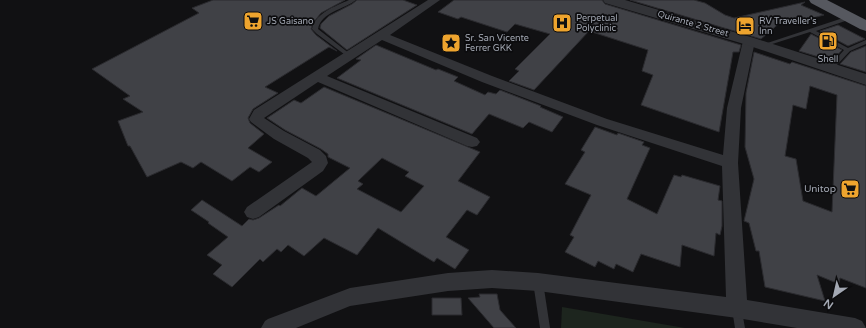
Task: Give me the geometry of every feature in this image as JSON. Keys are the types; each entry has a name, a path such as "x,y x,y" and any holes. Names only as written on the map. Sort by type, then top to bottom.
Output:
{"highway":[{"path":"816,0 866,26"}],"street":[{"path":"253,212 317,167 320,163 320,160 314,154 256,119 256,116 348,55 382,36 435,0"},
{"name":"Quirante 2 Street","path":"610,0 757,43 866,80"},
{"path":"382,36 487,79 602,122 730,163"},
{"path":"737,308 730,163 734,108 757,43"},
{"path":"316,76 472,142"},
{"path":"272,328 350,297 448,282 492,279 538,282 737,308 855,328"}],"lane":[{"path":"348,55 319,33 315,28 315,25 317,20 352,0"},
{"path":"757,43 810,30 849,18"},
{"path":"810,30 848,50"},
{"path":"831,68 848,50 866,42"},
{"path":"538,282 545,328"},
{"path":"737,308 740,328"}],"shaded area":[{"path":"562,307 685,328 561,328"}],"building":[{"path":"213,0 345,0 321,13 313,23 311,29 316,35 337,51 329,47 265,87 278,93 253,109 248,118 250,123 264,134 248,148 272,162 259,172 250,167 232,181 201,162 193,168 181,162 147,177 130,146 128,146 118,121 143,112 123,99 130,96 92,69 199,13 192,8"},
{"path":"357,0 403,0 417,5 347,50 320,28 321,24 329,16"},
{"path":"454,0 602,0 605,4 741,45 739,52 733,52 719,132 641,105 653,75 642,71 648,50 589,31 534,90 509,81 519,71 515,69 550,34 515,24 507,32 461,17 458,19 438,12"},
{"path":"630,0 694,0 705,3 725,15 734,18 805,2 801,5 824,15 789,24 782,21 761,39"},
{"path":"838,25 865,39 848,46 820,31"},
{"path":"811,34 842,50 832,61 799,51"},
{"path":"376,45 436,70 438,69 458,77 454,81 485,95 488,92 496,94 500,90 541,106 540,107 563,117 552,132 529,122 523,128 489,114 472,134 337,78 361,60 356,59"},
{"path":"866,46 866,72 840,64 851,52"},
{"path":"754,52 790,64 792,62 866,86 866,288 840,278 839,284 817,275 825,301 765,287 759,251 756,251 749,223 744,221 754,179 745,147 746,93","holes":["810,86 837,95 832,212 803,201 796,159 785,156 793,105 806,109"]},
{"path":"324,87 480,152 458,181 490,197 477,215 467,210 446,237 469,250 455,269 437,258 434,262 378,228 357,255 324,238 304,256 288,245 281,252 277,249 263,262 260,259 232,287 213,274 222,265 207,255 228,237 191,210 202,200 242,226 249,219 253,220 259,218 279,205 280,206 302,188 316,196 350,168 328,157 328,154 321,149 285,130 267,118 294,100 301,103","holes":["382,158 409,172 405,176 424,186 401,212 357,189 363,184 358,181"]},
{"path":"595,127 617,135 618,133 644,142 642,145 650,148 627,199 657,214 674,175 681,177 682,175 720,186 718,200 722,201 722,226 720,235 716,233 714,256 682,245 680,267 641,254 633,272 616,264 614,269 598,261 595,267 565,252 574,237 570,235 591,195 565,184 585,152 581,150"},
{"path":"479,294 497,294 500,310 516,328 494,328 468,298 480,297"},
{"path":"432,298 461,298 462,315 432,315"}],"place":[{"name":"JS Gaisano","path":"253,21"},
{"name":"Perpetual Polyclinic","path":"562,23"},
{"name":"RV Traveller's Inn","path":"745,26"},
{"name":"Shell","path":"828,41"},
{"name":"Sr. San Vicente Ferrer GKK","path":"451,43"},
{"name":"Unitop","path":"850,189"}]}
